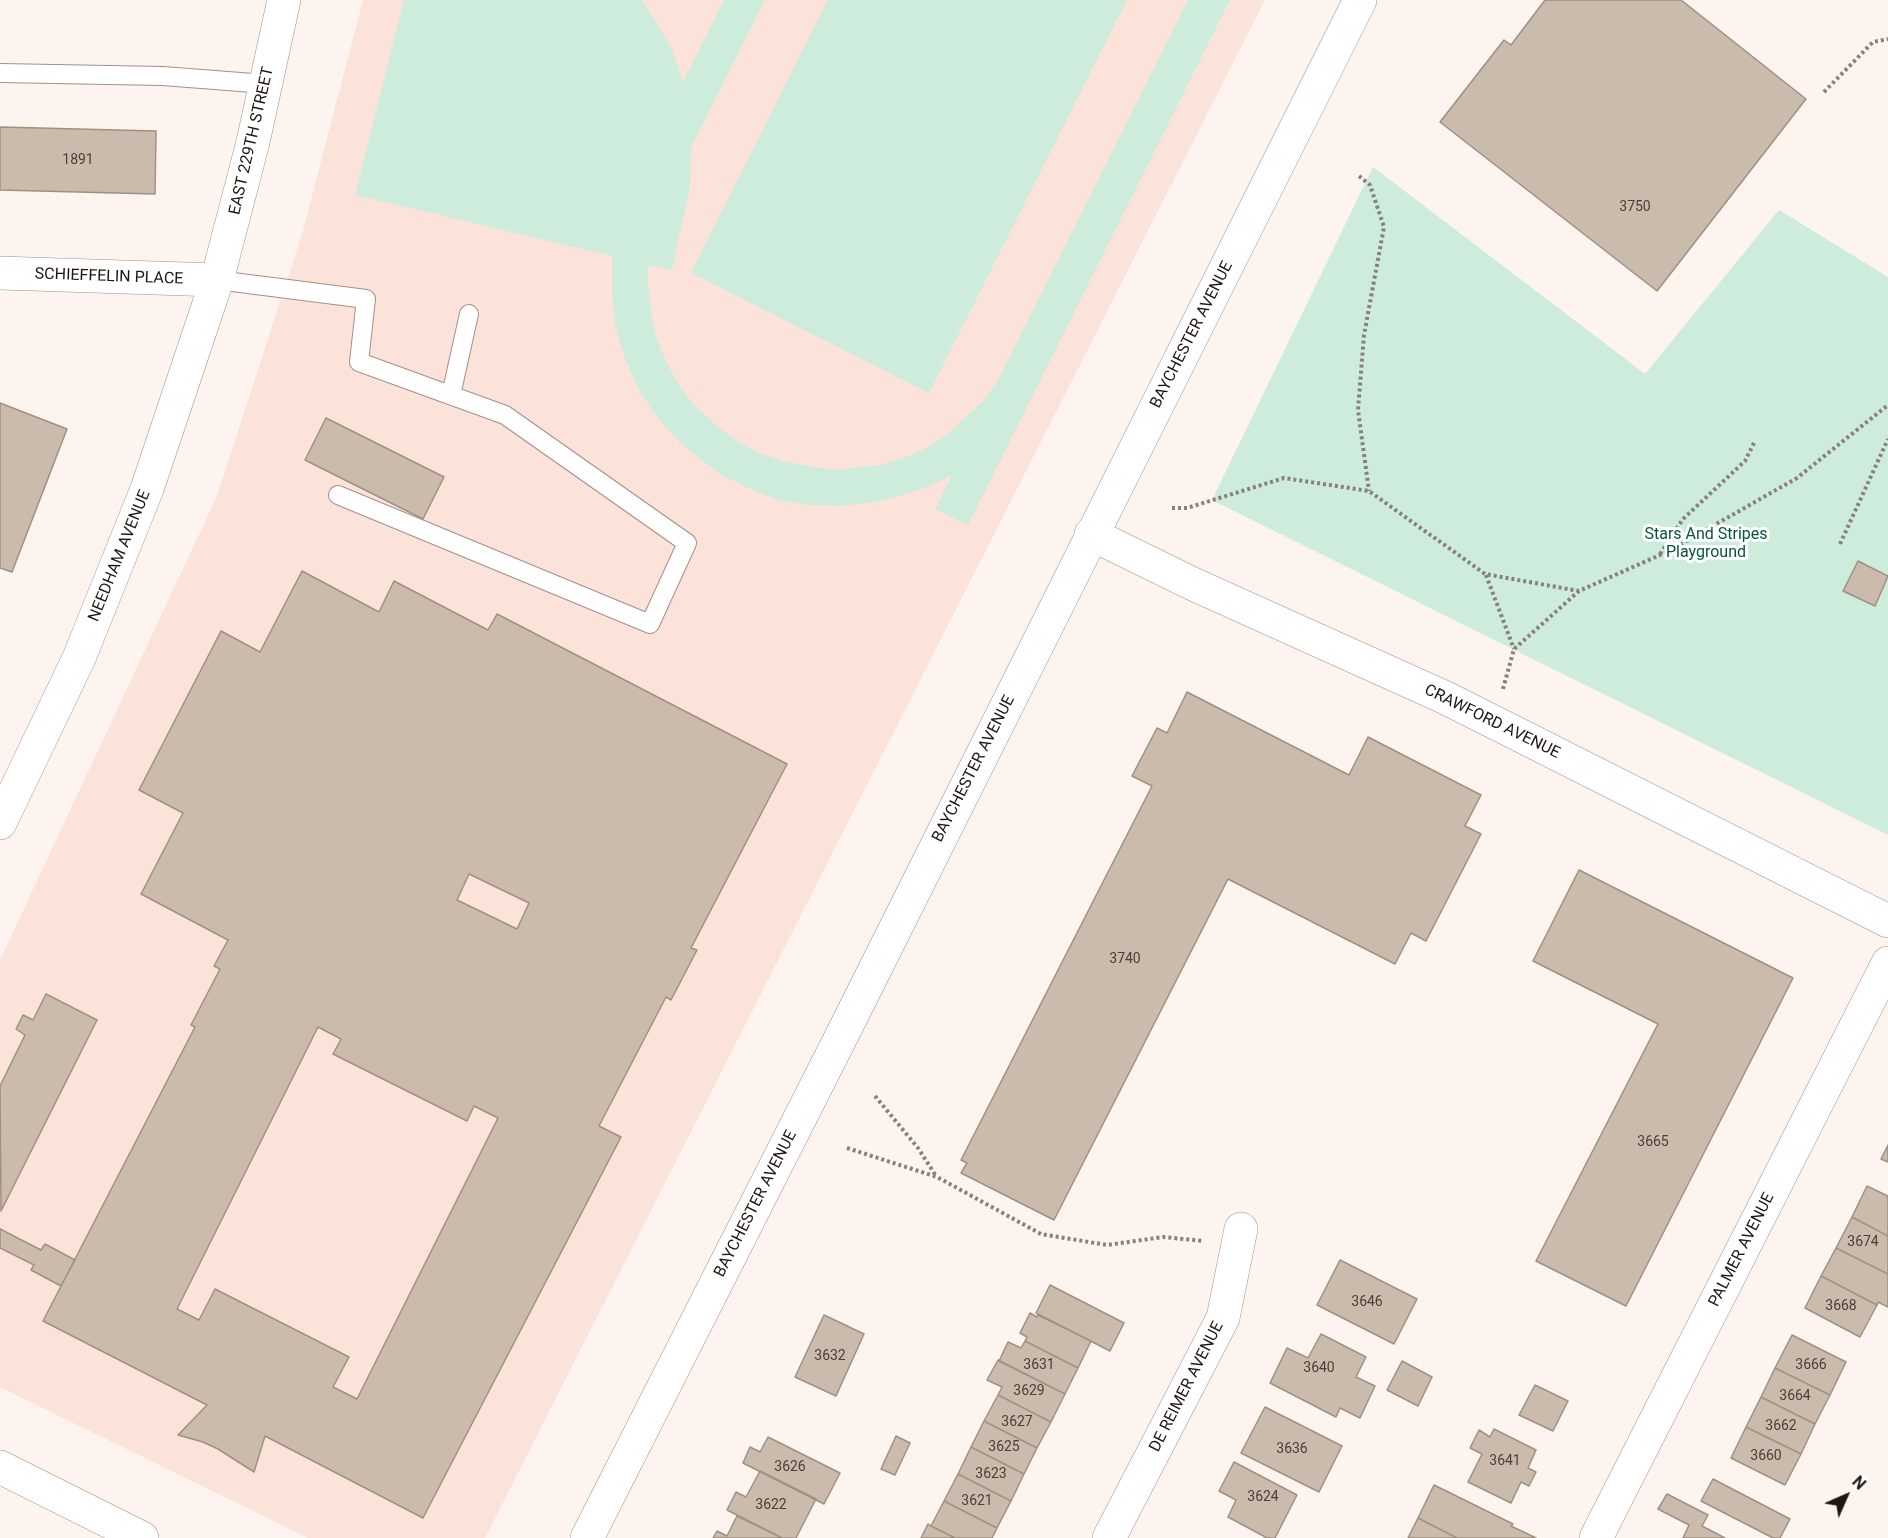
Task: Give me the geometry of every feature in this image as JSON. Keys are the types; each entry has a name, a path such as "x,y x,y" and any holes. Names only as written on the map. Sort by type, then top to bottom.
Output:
{"street":[{"name":"EAST 229TH STREET","path":"217,280 254,142 284,0"},
{"name":"BAYCHESTER AVENUE","path":"587,1538 836,1047 1360,0"},
{"name":"SCHIEFFELIN PLACE","path":"0,273 217,280"},
{"name":"NEEDHAM AVENUE","path":"0,823 79,658 147,489 217,280"},
{"name":"CRAWFORD AVENUE","path":"1091,534 1193,584 1446,698 1888,921"},
{"name":"PALMER AVENUE","path":"1596,1538 1888,963"},
{"name":"DE REIMER AVENUE","path":"1109,1538 1223,1318 1240,1236"},
{"path":"0,1467 103,1529 142,1538"}],"lane":[{"path":"0,73 163,76 266,84"},
{"path":"217,280 366,299 359,362 505,415 687,543 650,624 338,495"},
{"path":"451,394 469,314"}],"path":[{"path":"1824,92 1873,42 1888,39"},
{"path":"1359,176 1370,185 1384,227 1364,335 1358,410 1369,491"},
{"path":"1495,722 1514,649 1579,591 1660,555 1797,478 1888,405"},
{"path":"1840,544 1888,439"},
{"path":"1660,555 1683,519 1745,461 1754,443"},
{"path":"1172,508 1186,508 1284,478 1369,491 1485,574 1579,591"},
{"path":"1485,574 1514,649"},
{"path":"875,1096 918,1148 937,1177"},
{"path":"847,1148 937,1177 1041,1234 1107,1245 1163,1237 1240,1236"}],"shaded area":[{"path":"363,0 1265,0 485,1538 308,1538 0,1387 0,960 217,496 303,231"}],"green space":[{"path":"404,0 642,0 671,47 683,82 724,0 765,0 691,148 690,187 672,270 648,265 651,312 656,336 666,362 694,405 712,422 735,440 759,453 786,462 833,470 882,465 907,457 930,446 949,433 982,402 997,382 1188,0 1230,0 968,525 935,509 952,475 910,493 877,502 841,506 780,501 725,477 682,444 661,422 640,392 625,359 616,329 612,294 612,256 355,195"},
{"path":"828,0 1127,0 929,393 691,273"},
{"name":"Stars And Stripes Playground","path":"1373,167 1645,374 1779,210 1888,277 1888,835 1212,500"}],"building":[{"path":"1545,0 1681,0 1806,99 1657,291 1440,122 1504,40 1511,45"},
{"path":"0,127 156,131 155,194 0,190"},
{"path":"0,403 67,429 12,572 0,568"},
{"path":"326,418 444,477 423,519 305,460"},
{"path":"1858,561 1888,576 1875,606 1843,591"},
{"path":"302,571 379,612 394,581 488,630 497,614 787,764 691,948 697,950 671,1000 666,997 599,1126 621,1137 423,1518 265,1436 254,1472 218,1449 178,1435 207,1405 43,1321 195,1027 191,1025 220,969 214,966 228,940 141,894 183,813 139,790 221,631 260,652","holes":["469,874 529,903 517,929 457,900","318,1027 341,1039 333,1054 467,1121 474,1106 498,1118 357,1399 333,1387 349,1357 215,1289 199,1320 177,1309"]},
{"path":"1187,692 1349,775 1368,737 1481,795 1465,826 1481,834 1426,941 1411,933 1395,964 1228,879 1054,1220 961,1173 967,1163 961,1160 1152,786 1132,776 1157,728 1167,733"},
{"path":"1579,870 1793,978 1626,1306 1536,1261 1658,1024 1533,961"},
{"path":"46,994 97,1020 1,1211 0,1086 25,1035 16,1029 23,1015 33,1020"},
{"path":"1888,1145 1888,1162 1881,1159"},
{"path":"1867,1186 1888,1196 1888,1236 1852,1217"},
{"path":"1852,1217 1888,1236 1888,1274 1836,1248"},
{"path":"0,1229 41,1250 45,1244 75,1260 61,1286 31,1270 34,1265 0,1248"},
{"path":"1836,1248 1888,1274 1888,1307 1878,1302 1877,1305 1821,1276"},
{"path":"1340,1260 1417,1299 1394,1344 1317,1305"},
{"path":"1821,1276 1877,1305 1860,1337 1805,1308"},
{"path":"1050,1285 1124,1323 1110,1351 1036,1313"},
{"path":"1030,1313 1091,1341 1078,1368 1025,1341 1027,1337 1020,1333"},
{"path":"824,1315 864,1334 836,1396 795,1377"},
{"path":"1321,1334 1366,1357 1356,1377 1375,1386 1360,1418 1340,1408 1336,1417 1270,1383 1287,1348 1308,1358"},
{"path":"1792,1335 1846,1362 1830,1395 1775,1368"},
{"path":"1025,1341 1078,1368 1065,1394 999,1361 1008,1342 1021,1348"},
{"path":"998,1360 1065,1394 1051,1422 998,1395 1002,1387 987,1380"},
{"path":"1402,1361 1432,1377 1418,1406 1387,1390"},
{"path":"1775,1368 1830,1395 1815,1424 1761,1397"},
{"path":"1535,1385 1568,1401 1553,1431 1519,1415"},
{"path":"998,1395 1051,1422 1037,1448 984,1421"},
{"path":"1761,1397 1815,1424 1801,1454 1746,1427"},
{"path":"1265,1407 1342,1446 1319,1492 1241,1453"},
{"path":"984,1421 1037,1448 1024,1474 971,1447"},
{"path":"1746,1427 1801,1454 1785,1485 1731,1458"},
{"path":"1494,1429 1536,1450 1528,1468 1536,1472 1529,1486 1521,1482 1511,1503 1468,1482 1482,1454 1470,1448 1479,1430 1490,1437"},
{"path":"896,1436 910,1443 895,1475 881,1469"},
{"path":"768,1437 840,1473 824,1504 743,1463 750,1447 760,1452"},
{"path":"971,1447 1024,1474 1011,1501 958,1474"},
{"path":"1234,1462 1297,1495 1275,1538 1267,1538 1228,1517 1236,1500 1219,1491"},
{"path":"760,1471 816,1499 796,1538 782,1538 727,1510 736,1492 746,1497"},
{"path":"958,1474 1011,1501 997,1528 944,1501"},
{"path":"1713,1479 1790,1519 1780,1538 1773,1538 1701,1501"},
{"path":"1434,1485 1513,1524 1511,1526 1536,1538 1457,1538 1418,1518"},
{"path":"1667,1494 1708,1515 1702,1526 1725,1538 1683,1538 1689,1525 1658,1509"},
{"path":"944,1501 997,1528 992,1538 955,1538 931,1526"},
{"path":"737,1516 782,1538 713,1538 717,1531 727,1536"},
{"path":"1418,1518 1457,1538 1408,1538"},
{"path":"928,1524 931,1526 955,1538 921,1538"}]}
